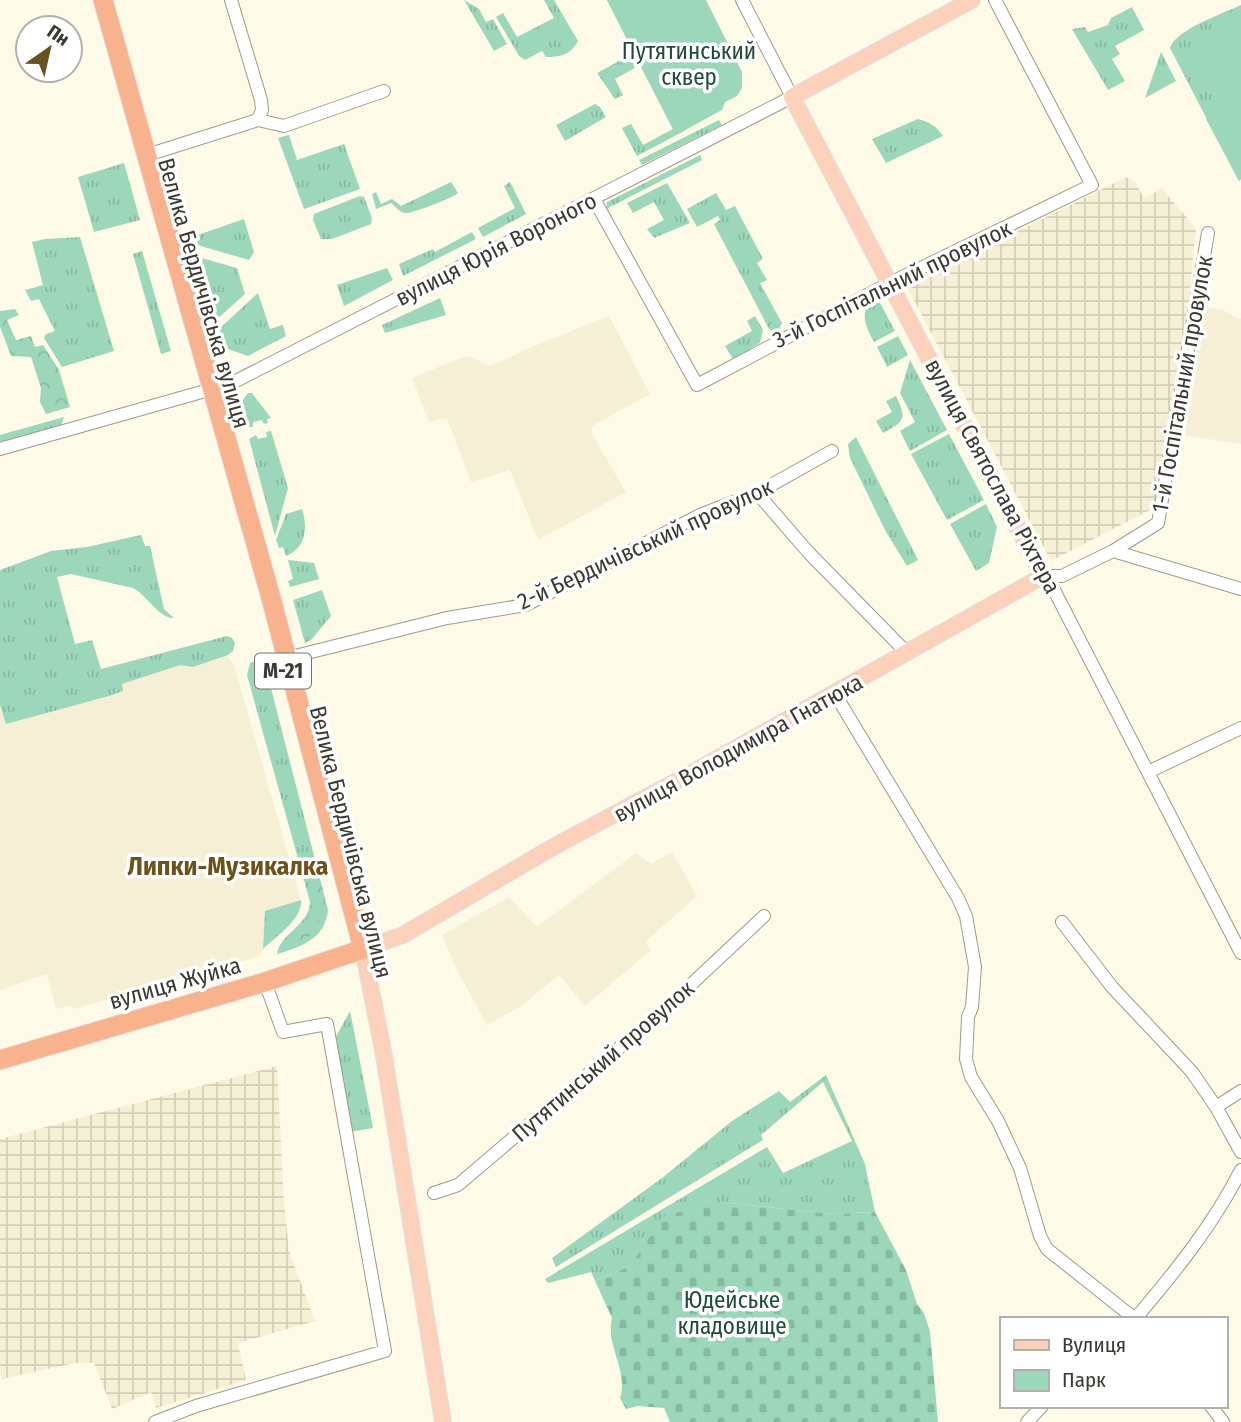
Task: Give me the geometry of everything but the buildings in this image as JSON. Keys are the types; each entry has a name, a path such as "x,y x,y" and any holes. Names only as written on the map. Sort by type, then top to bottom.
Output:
{"highway":[{"name":"Велика Бердичівська вулиця","path":"94,0 287,658 358,951"},
{"name":"Велика Бердичівська вулиця","path":"103,0 147,155 358,951"},
{"name":"вулиця Жуйка","path":"0,1060 265,982 358,951"}],"main road":[{"name":"вулиця Юрія Вороного","path":"792,97 972,0"},
{"name":"вулиця Святослава Ріхтера","path":"792,97 1043,576"},
{"name":"вулиця Володимира Гнатюка","path":"358,951 403,935 554,847 908,654 1043,576"},
{"name":"Велика Бердичівська вулиця","path":"358,951 435,1422"},
{"name":"Велика Бердичівська вулиця","path":"358,951 384,1056 443,1422"}],"street":[{"path":"231,0 261,100 262,110 258,120"},
{"name":"вулиця Святослава Ріхтера","path":"742,0 792,97"},
{"name":"3-й Госпітальний провулок","path":"594,199 696,385 891,283 1092,185 995,0"},
{"path":"147,155 258,120 284,126 384,91"},
{"name":"вулиця Юрія Вороного","path":"0,449 230,384 792,97"},
{"name":"1-й Госпітальний провулок","path":"1112,551 1158,523 1208,233"},
{"name":"2-й Бердичівський провулок","path":"287,658 447,618 526,605 702,514 757,493 832,451"},
{"path":"757,493 809,553 908,654"},
{"path":"1112,551 1241,589"},
{"name":"вулиця Володимира Гнатюка","path":"1043,576 1062,576 1112,551"},
{"name":"вулиця Святослава Ріхтера","path":"1043,576 1053,588 1241,953"},
{"path":"835,694 958,898 966,916 975,967 966,1059 971,1077 998,1121 1020,1168 1040,1236 1047,1249 1132,1317"},
{"path":"1148,772 1241,727"},
{"name":"Путятинський провулок","path":"434,1193 458,1185 478,1169 666,1008 764,916"},
{"path":"1062,922 1112,987 1192,1072 1216,1107 1241,1152"},
{"path":"155,1422 196,1406 385,1351 327,1024 283,1032 265,982"},
{"path":"1216,1107 1241,1091"},
{"path":"1137,1317 1171,1277 1215,1216 1241,1170"},
{"path":"1027,1422 1040,1408"}],"shaded area":[{"path":"1126,177 1135,182 1144,198 1162,189 1196,228 1182,370 1156,507 1051,561 907,287"},
{"path":"1197,306 1223,310 1241,318 1241,444 1181,435"},
{"path":"609,316 650,394 592,426 592,434 626,492 538,540 510,470 471,482 447,418 429,422 412,378 470,356 489,366 493,365"},
{"path":"222,650 234,665 301,900 265,911 263,949 260,956 73,1009 71,1005 56,1009 47,974 0,990 0,705 6,724 123,691 121,684"},
{"path":"672,852 697,896 645,942 651,950 585,1006 559,975 521,1006 487,1025 458,972 442,935 509,897 537,927 636,853 651,864"},
{"path":"277,1066 289,1251 315,1321 238,1343 246,1380 156,1408 151,1392 112,1409 94,1363 75,1363 2,1379 0,1139"}],"green space":[{"path":"464,0 479,9 486,22 493,19 507,44 494,51"},
{"path":"544,0 554,0 578,41 565,54 546,57 542,51 525,60 519,56 496,17 503,13 517,37 554,18"},
{"path":"607,0 638,0 686,130 637,156 622,128 631,124 643,145 673,129 640,65 615,79 623,95 615,99 597,73 634,53"},
{"name":"Путятинський сквер","path":"607,0 706,0 742,72 742,88 737,96 725,102 722,110 676,135"},
{"path":"1241,5 1239,181 1170,48 1174,41 1190,29"},
{"path":"1132,7 1144,30 1115,46 1120,54 1112,59 1125,81 1108,90 1072,29 1085,27 1088,32 1108,25 1111,18"},
{"path":"1234,30 1241,42 1239,181 1206,119 1221,110 1190,55"},
{"path":"1161,52 1176,81 1145,98"},
{"path":"595,104 606,117 565,141 556,125"},
{"path":"918,119 932,125 943,136 886,163 872,139"},
{"path":"719,120 722,125 642,165 639,160"},
{"path":"289,135 297,160 344,144 360,189 304,209 278,138"},
{"path":"700,155 702,160 606,209 607,202"},
{"path":"124,163 140,220 94,232 78,177"},
{"path":"451,182 458,193 409,213 401,211 391,203 376,209 372,194 376,192 381,204 392,199 401,206"},
{"path":"510,182 526,214 483,237 478,228 515,208 504,186"},
{"path":"667,183 690,223 654,238 647,229 664,220 654,202 633,213 627,203"},
{"path":"716,193 726,210 735,206 763,259 757,263 767,280 760,283 782,323 778,331 772,332 768,327 714,224 720,220 718,216 697,227 687,209"},
{"path":"360,196 364,197 372,218 371,224 332,239 321,239 313,220 314,214"},
{"path":"244,219 254,252 249,260 194,244 192,237"},
{"path":"472,232 476,239 403,276 399,264 433,249 435,252"},
{"path":"80,237 114,351 62,367 44,338 46,334 55,331 39,299 31,301 25,290 43,285 32,242"},
{"path":"142,251 171,351 161,354 133,254"},
{"path":"198,257 237,268 245,294 216,320"},
{"path":"387,268 393,280 344,306 337,285"},
{"path":"258,293 270,329 283,325 286,336 248,356 225,348 219,329"},
{"path":"440,298 446,315 385,333 382,325"},
{"path":"878,299 895,331 874,342 866,324 865,313 871,303"},
{"path":"15,309 19,315 7,320 16,340 31,336 35,347 43,345 59,370 70,407 46,414 40,402 41,388 31,357 11,356 0,327 0,311"},
{"path":"755,316 763,330 760,343 733,359 725,346 752,331 747,321"},
{"path":"898,336 908,355 887,367 877,347"},
{"path":"910,360 947,430 910,451 900,431 915,422 900,393"},
{"path":"248,393 252,393 271,418 267,419 268,423 264,424 262,420 253,422 253,427 245,427 240,404"},
{"path":"896,396 902,410 902,419 883,433 876,421 892,412 886,401"},
{"path":"64,417 61,426 0,442 0,435"},
{"path":"271,431 288,488 275,536 249,439 256,435 258,439 267,437 266,432"},
{"path":"949,434 984,500 947,520 911,454"},
{"path":"856,437 918,560 907,566 886,532 850,458 848,444"},
{"path":"986,504 997,527 989,563 976,571 950,524"},
{"path":"302,509 304,537 298,548 286,556 283,547 279,548 276,540 286,514"},
{"path":"141,535 145,546 150,546 164,609 174,618 163,615 133,588 71,574 57,577 75,644 92,640 101,669 227,636 235,643 233,651 193,667 180,665 122,684 123,691 109,696 6,724 0,705 0,570 51,551 87,547"},
{"path":"288,560 314,563 319,579 290,587 288,581 293,579"},
{"path":"322,590 331,616 311,640 305,643 293,600"},
{"path":"260,659 264,661 328,910 326,920 317,935 303,945 277,954 283,940 305,917 310,902 247,675 250,663"},
{"path":"314,873 323,890 322,911 314,931 299,943 294,940 293,935 311,915 310,877"},
{"path":"301,900 298,914 293,921 263,949 265,911"},
{"path":"350,1011 373,1128 350,1132 333,1042"},
{"path":"826,1075 865,1164 875,1212 833,1214 719,1202 642,1251 630,1266 595,1281 591,1272 548,1283 545,1279 767,1147 783,1173 852,1141 823,1082 761,1135 763,1140 556,1267 552,1258 662,1178 732,1121 779,1091 790,1102"},
{"name":"Юдейське кладовище","path":"719,1202 833,1214 875,1212 906,1270 930,1332 938,1422 670,1422 664,1408 638,1406 626,1409 620,1398 622,1378 612,1338 612,1318 595,1281 630,1266 664,1216"}],"district":[{"name":"Липки-Музикалка","path":"228,866"}]}
